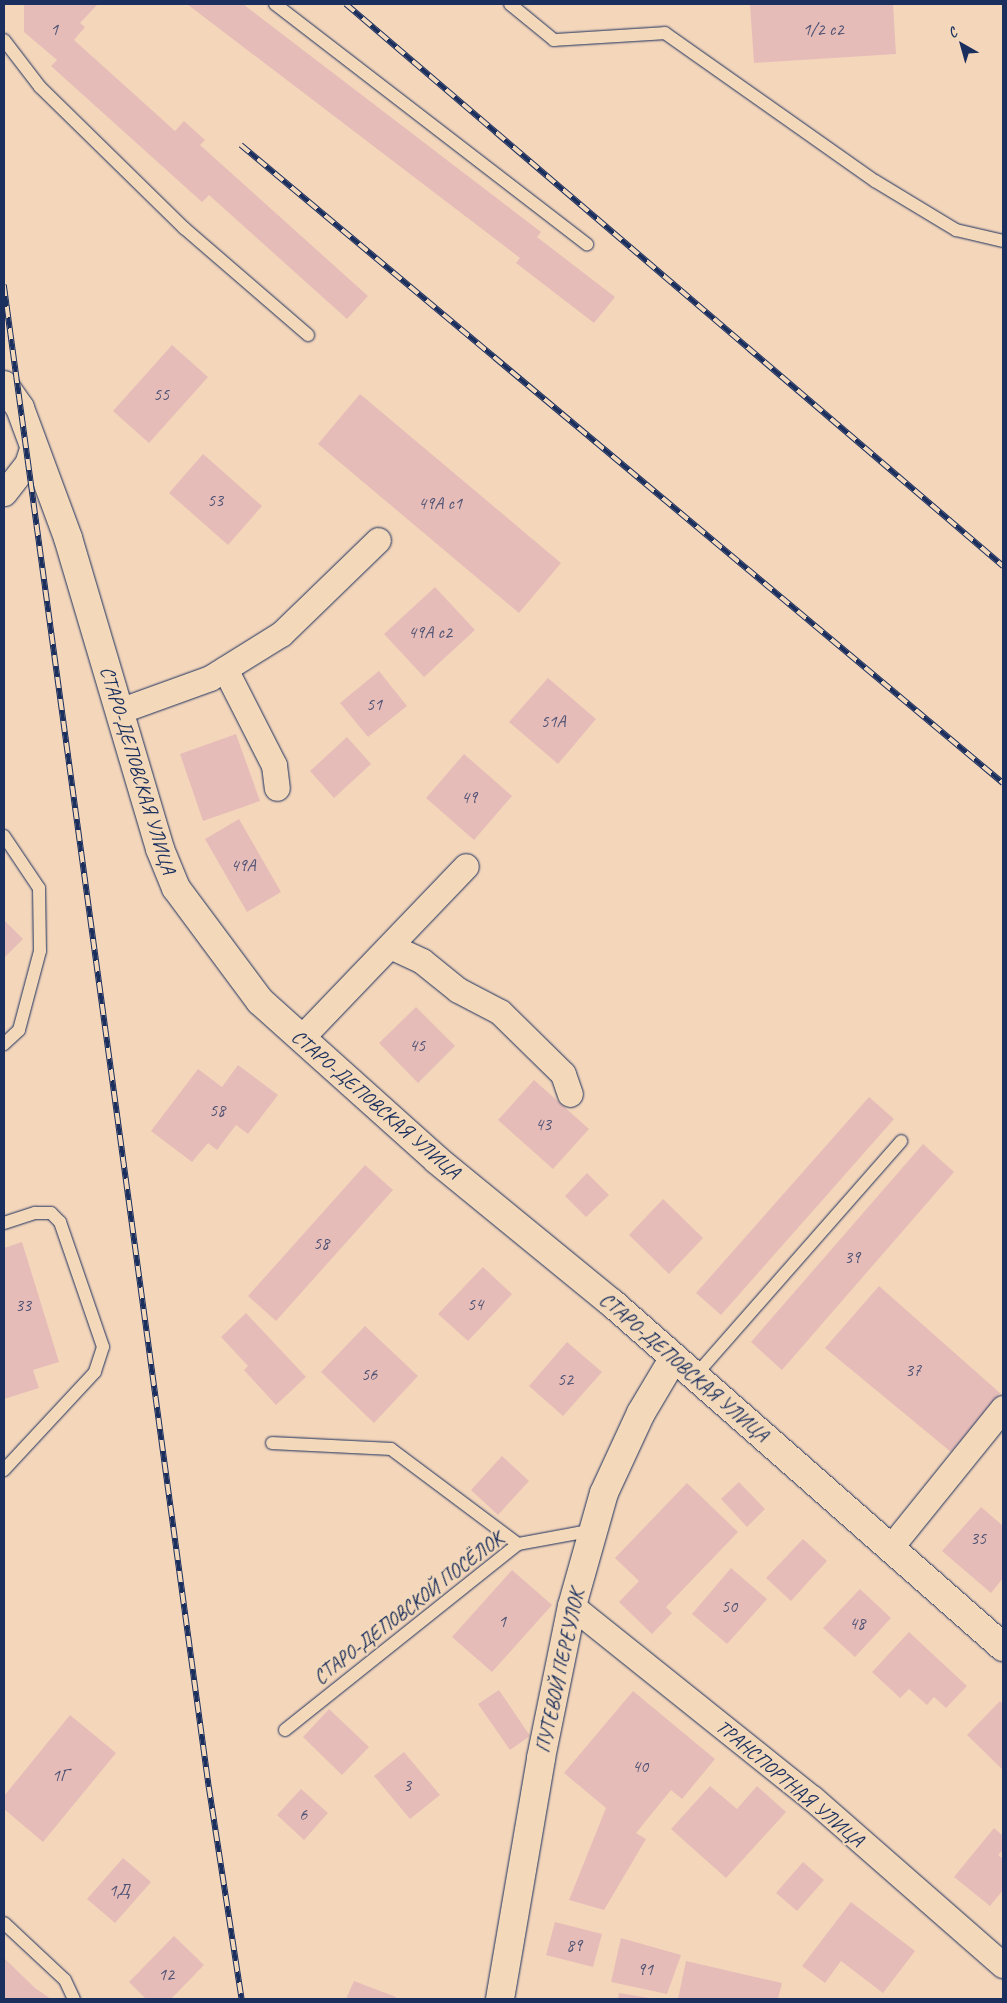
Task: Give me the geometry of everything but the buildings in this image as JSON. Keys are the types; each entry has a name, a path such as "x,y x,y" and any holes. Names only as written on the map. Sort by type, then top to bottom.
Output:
{"main road":[{"name":"СТАРО-ДЕПОВСКАЯ УЛИЦА","path":"4,384 20,408 68,538 160,849 176,888 260,1001 437,1160 612,1303 1003,1647"},
{"name":"ПУТЕВОЙ ПЕРЕУЛОК","path":"500,1999 541,1758 572,1606 604,1493 641,1413 673,1358"}],"street":[{"path":"4,493 28,464 33,445"},
{"path":"119,711 210,678 281,634 378,540"},
{"path":"225,669 274,765 277,788"},
{"path":"301,1038 466,866"},
{"path":"390,946 422,961 458,990 500,1012 563,1074 570,1094"},
{"path":"890,1548 1003,1408"},
{"name":"ТРАНСПОРТНАЯ УЛИЦА","path":"572,1606 812,1798 1003,1965"}],"lane":[{"path":"275,4 587,244"},
{"path":"510,4 554,40 665,33 883,186 956,230 1003,241"},
{"path":"4,40 40,87 184,228 308,335"},
{"path":"4,836 39,888 40,951 18,1030 4,1044"},
{"path":"694,1377 901,1141"},
{"path":"4,1223 35,1213 51,1213 60,1222 103,1346 94,1372 4,1470"},
{"path":"272,1443 390,1449 518,1544"},
{"name":"СТАРО-ДЕПОВСКОЙ ПОСЁЛОК","path":"285,1730 518,1544 594,1530"},
{"path":"4,1923 65,1980 74,1999"}],"railway":[{"path":"346,4 1003,566"},
{"path":"241,145 1003,783"},
{"path":"4,285 209,1787 242,1999"}]}
